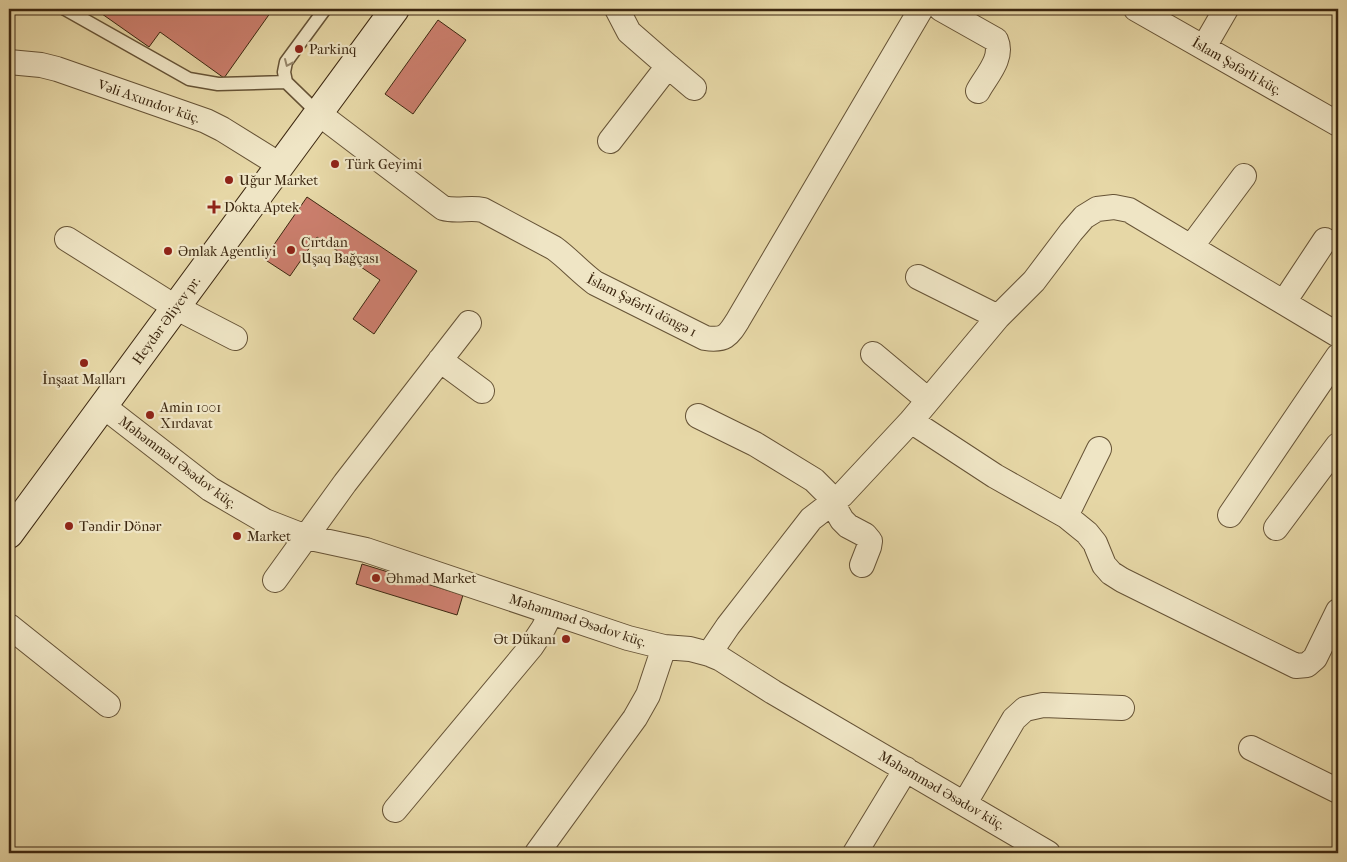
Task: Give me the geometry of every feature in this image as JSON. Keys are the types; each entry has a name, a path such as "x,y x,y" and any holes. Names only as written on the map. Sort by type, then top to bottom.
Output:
{"main road":[{"name":"Heydər Əliyev pr.","path":"9,534 394,9"}],"street":[{"path":"617,9 629,32 694,88"},
{"name":"İslam Şəfərli döngə 1","path":"318,113 443,208 457,211 470,208 483,210 554,248 564,255 582,274 595,282 705,338 716,340 724,338 730,333 921,9"},
{"path":"941,9 996,40 999,54 978,92"},
{"name":"İslam Şəfərli küç.","path":"1136,9 1338,124"},
{"path":"1204,47 1226,9"},
{"name":"Vəli Axundov küç.","path":"9,62 57,69 206,121 280,165"},
{"path":"610,141 668,66"},
{"path":"1191,247 1244,176"},
{"path":"709,654 728,626 806,525 820,511 854,484 998,317 1034,281 1084,217 1097,209 1114,207 1129,210 1338,336"},
{"path":"67,239 175,307 235,338"},
{"path":"1284,302 1325,240"},
{"path":"918,276 998,317"},
{"path":"274,580 345,483 469,323"},
{"path":"873,354 928,400"},
{"path":"1230,515 1338,356"},
{"path":"440,360 482,391"},
{"name":"Məhəmməd Əsədov küç.","path":"103,406 210,489 265,521 306,537 366,550 628,638 664,647 690,649 709,654 965,803 1044,852"},
{"path":"698,416 755,444 814,480 826,492 842,520 848,526 866,535 870,541 870,547 862,565"},
{"path":"910,421 995,476 1066,516 1095,543 1104,565 1111,573 1122,580 1296,666 1307,665 1315,658 1338,611"},
{"path":"1276,528 1338,445"},
{"path":"1066,516 1099,449"},
{"path":"395,810 531,647 551,613"},
{"path":"9,626 108,705"},
{"path":"537,853 635,718 648,695 664,647"},
{"path":"965,803 1014,719 1025,708 1043,705 1122,708"},
{"path":"1251,748 1338,791"},
{"path":"855,853 906,769"}],"lane":[{"path":"64,9 189,79 218,84 286,82"},
{"path":"318,113 286,82 284,72 286,62 326,9"}],"building":[{"path":"95,9 273,9 224,78 160,32 149,47"},
{"path":"438,20 466,40 413,114 385,94"},
{"path":"307,197 417,271 374,334 353,319 380,280 317,237 290,276 264,259"},
{"path":"362,564 463,595 457,615 356,584"}],"place":[{"name":"Parkinq","path":"299,49"},
{"name":"Türk Geyimi","path":"335,164"},
{"name":"Uğur Market","path":"229,180"},
{"name":"Dokta Aptek","path":"214,207"},
{"name":"Cırtdan Uşaq Bağçası","path":"291,250"},
{"name":"Əmlak Agentliyi","path":"168,251"},
{"name":"İnşaat Malları","path":"84,363"},
{"name":"Amin 1001 Xırdavat","path":"150,415"},
{"name":"Təndir Dönər","path":"69,526"},
{"name":"Market","path":"237,536"},
{"name":"Əhməd Market","path":"376,578"},
{"name":"Ət Dükanı","path":"566,639"}]}
